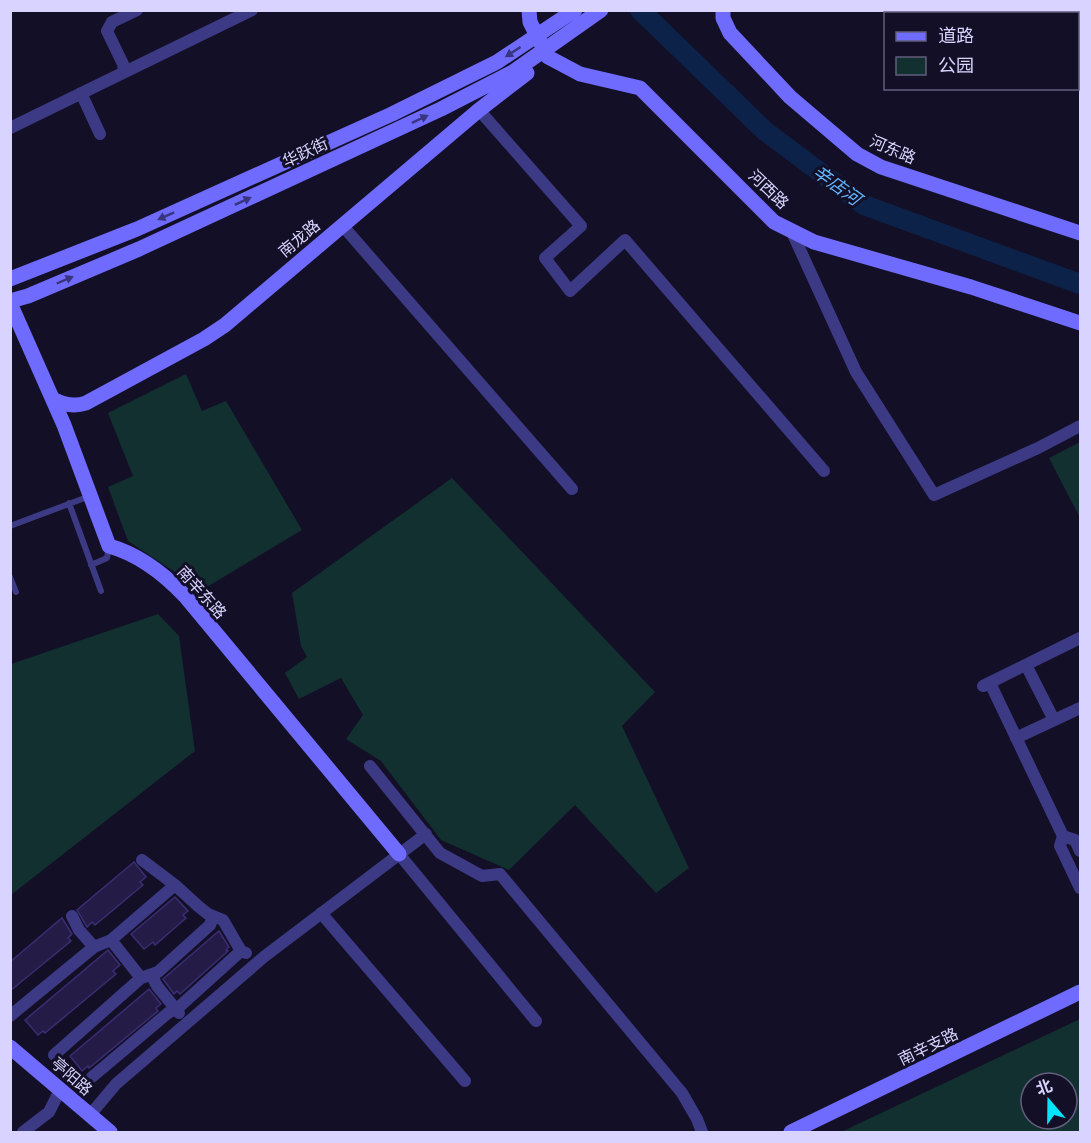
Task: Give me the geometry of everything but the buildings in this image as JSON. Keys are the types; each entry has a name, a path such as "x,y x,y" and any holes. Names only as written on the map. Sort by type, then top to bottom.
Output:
{"street":[{"path":"124,72 123,64 107,31 112,22 137,10"},
{"path":"10,128 252,10"},
{"path":"529,10 530,22 546,53"},
{"name":"华跃街","path":"10,302 140,249 430,114 513,72 546,53 568,25 575,10"},
{"name":"华跃街","path":"10,279 137,229 392,114 497,62 537,36 601,10"},
{"name":"河东路","path":"723,10 723,18 730,33 790,97 857,154 881,167 1080,233"},
{"name":"南龙路","path":"53,399 66,405 86,404 225,325 546,53"},
{"name":"河西路","path":"546,53 580,74 640,88 774,222 814,242 971,287 1080,323"},
{"path":"81,93 100,134"},
{"path":"479,110 581,225 545,258 570,291 625,240 824,471"},
{"path":"342,225 572,489"},
{"path":"791,230 856,372 934,495 1080,426"},
{"path":"10,302 53,399 109,546"},
{"name":"南辛东路","path":"109,546 120,549 165,576 185,596 399,854"},
{"path":"1080,638 986,685 1016,738 1063,836 1060,846 1080,888"},
{"path":"1026,665 1054,720"},
{"path":"1016,738 1080,708"},
{"path":"370,766 440,853 482,876 500,874 682,1093 702,1132"},
{"path":"90,1115 116,1083 265,956 426,834"},
{"path":"1063,836 1075,840 1080,851"},
{"path":"399,854 536,1021"},
{"path":"92,1077 244,952 228,931 227,924 223,920 193,902 142,860"},
{"path":"10,1016 94,947 111,940 175,885"},
{"path":"321,914 465,1081"},
{"path":"72,916 79,930 94,947"},
{"path":"54,1055 210,925 213,916"},
{"path":"111,940 189,1022"},
{"name":"南辛支路","path":"792,1132 1080,992"},
{"name":"亭阳路","path":"10,1047 110,1132"},
{"path":"23,1132 49,1112 60,1090"}],"lane":[{"path":"10,526 90,496"},
{"path":"69,503 101,591"},
{"path":"91,565 107,558 109,546"},
{"path":"11,582 16,591"}],"green space":[{"path":"186,374 202,411 226,401 302,530 202,590 128,541 108,487 133,476 108,413"},
{"path":"1080,442 1080,518 1049,458"},
{"path":"452,478 655,692 622,726 689,868 656,893 575,805 509,870 441,840 381,761 346,739 363,715 341,678 299,699 285,673 307,657 301,646 292,593"},
{"path":"158,614 179,636 195,751 11,895 11,664"},
{"path":"1080,1019 1080,1132 841,1132"}],"waterway":[{"name":"辛店河","path":"640,10 765,131 864,205 1080,284"}]}
